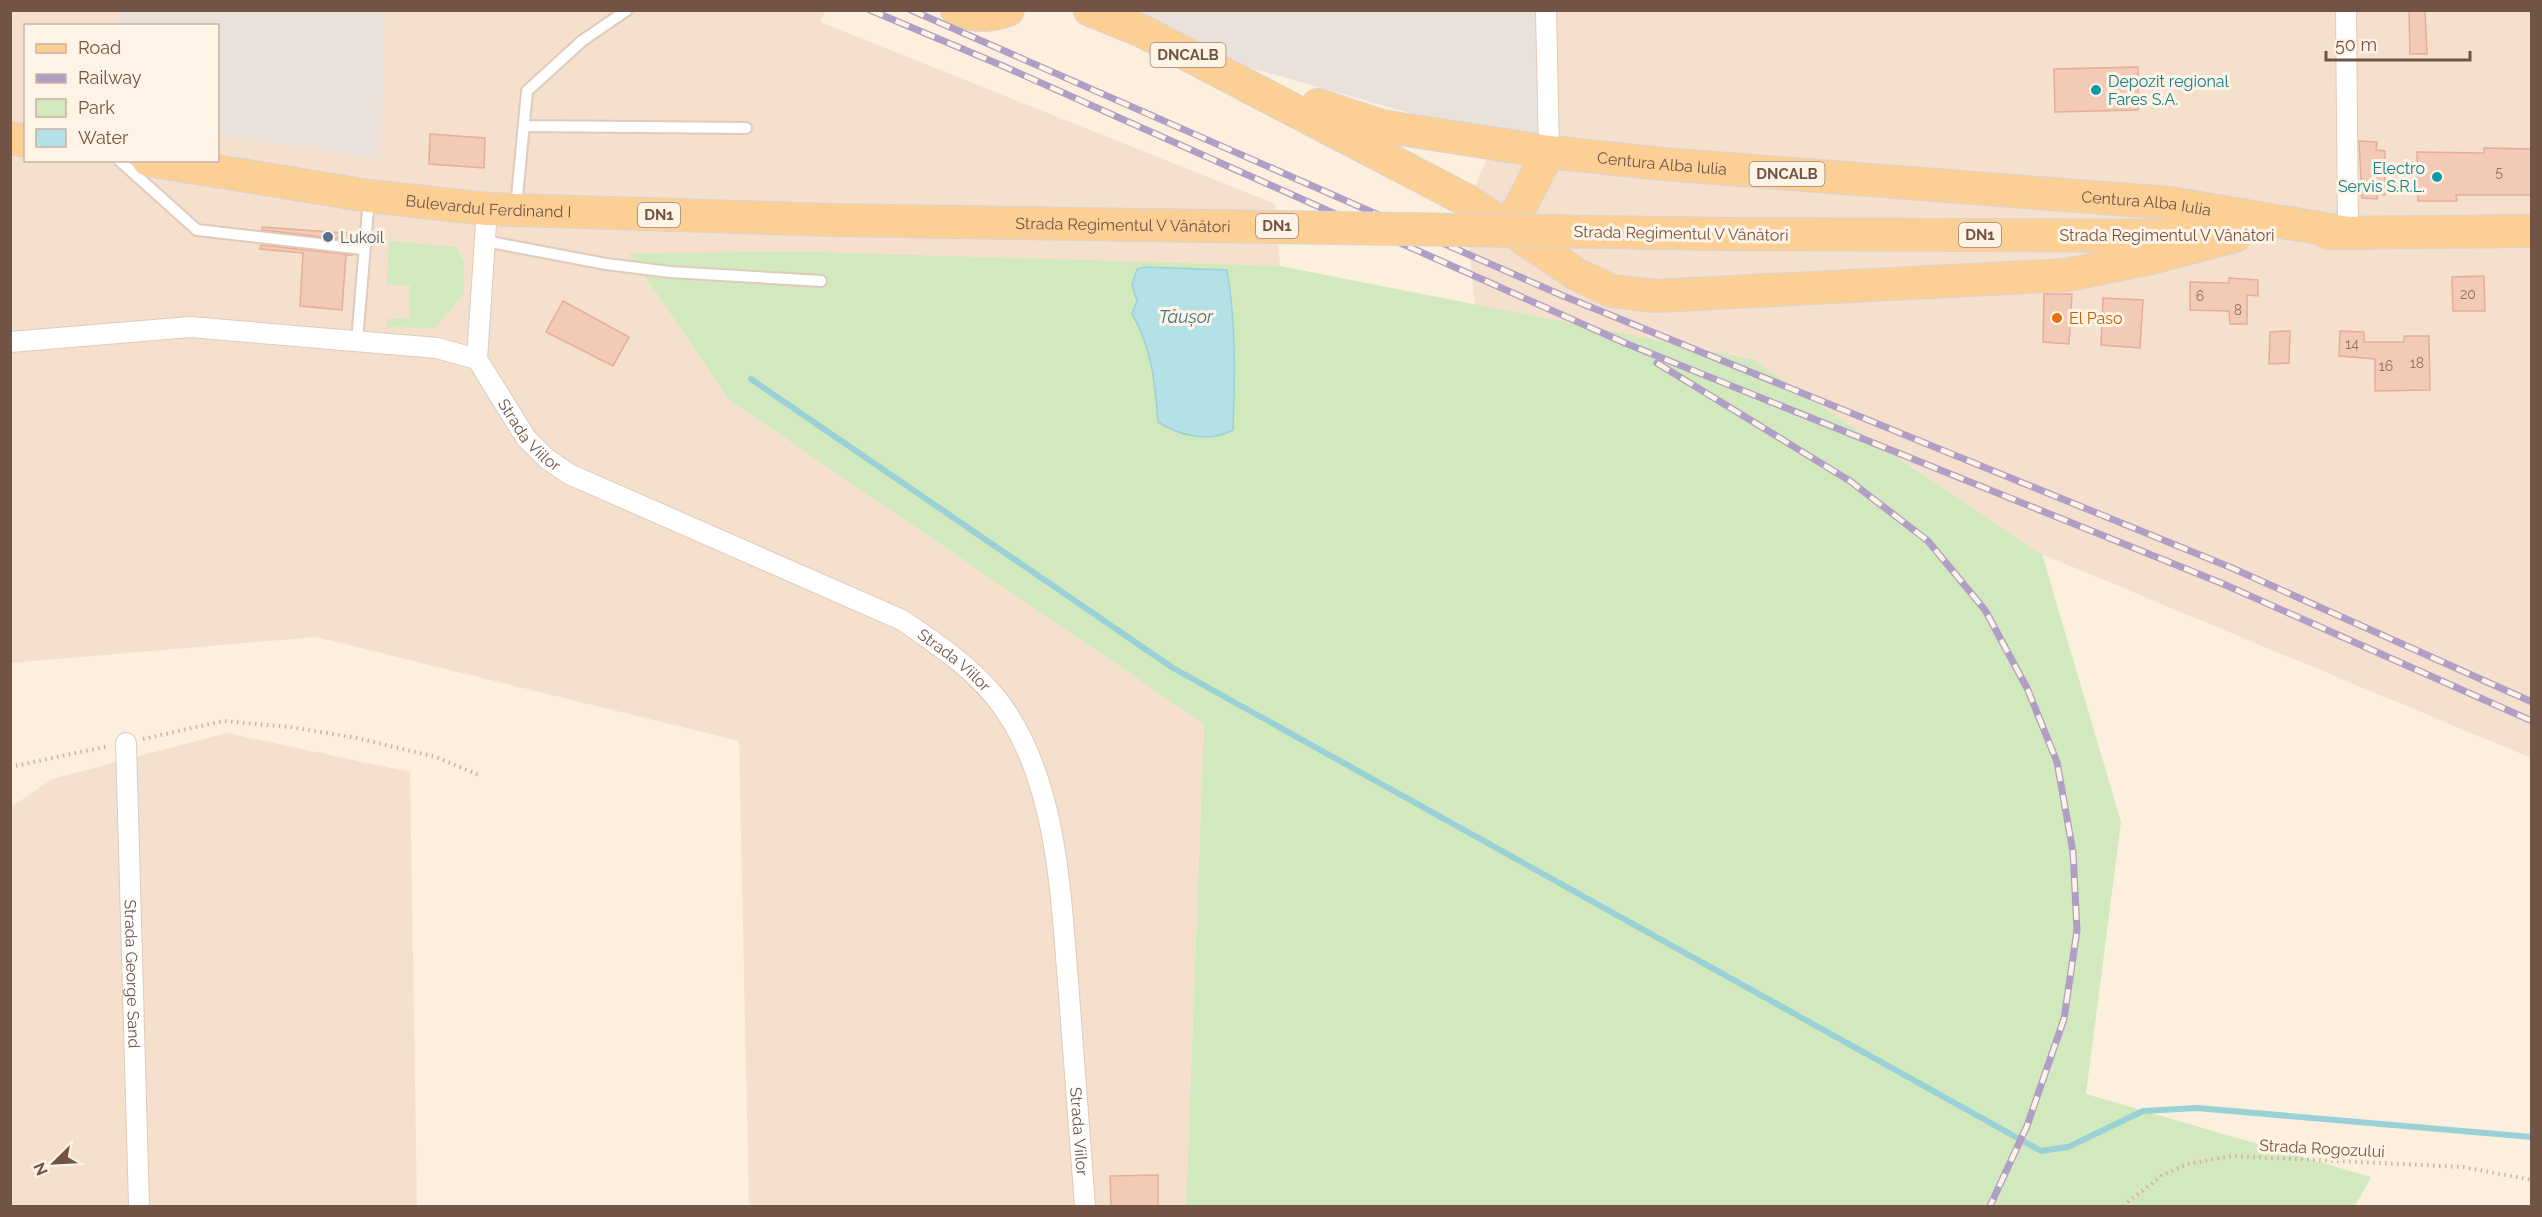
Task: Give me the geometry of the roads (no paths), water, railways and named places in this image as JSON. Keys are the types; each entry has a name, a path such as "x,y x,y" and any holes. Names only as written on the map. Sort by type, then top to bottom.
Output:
{"main road":[{"path":"957,10 973,16 995,15 1008,10"},
{"name":"Centura Alba Iulia","path":"1090,10 1142,31 1468,201 1576,274 1612,291 1655,296 2067,276 2151,258 2235,236"},
{"name":"Centura Alba Iulia","path":"1112,10 1142,31"},
{"name":"Centura Alba Iulia","path":"1234,78 1381,126 1549,152 1709,168 2169,203 2348,233"},
{"path":"1509,228 1549,152"},
{"name":"Bulevardul Ferdinand I","path":"160,162 369,196 501,210 831,220"},
{"name":"Strada Regimentul V Vânători","path":"831,220 1724,234 2235,236 2532,231"}],"street":[{"path":"1546,10 1549,152"},
{"path":"2346,10 2348,233"},
{"path":"10,342 190,327 437,348 477,359 485,242 501,210"},
{"name":"Strada Viilor","path":"477,359 526,438 546,458 569,474 902,620 942,647 979,679 1007,712 1032,760 1051,828 1060,890 1085,1206"},
{"name":"Strada George Sand","path":"126,743 139,1206"}],"lane":[{"path":"501,210 524,126 528,91 582,41 627,10"},
{"path":"524,126 746,128"},
{"path":"121,162 197,230 363,249"},
{"path":"357,341 369,196"},
{"path":"485,242 606,264 670,272 821,281"}],"water":[{"name":"Tăușor","path":"1144,267 1227,270 1233,330 1233,430 1214,436 1195,436 1176,431 1158,422 1154,380 1148,353 1132,314 1137,301 1132,285 1137,269"}],"waterway":[{"path":"751,379 1173,668 2041,1151 2068,1147 2143,1111 2197,1108 2532,1137"}],"railway":[{"path":"870,10 1003,66 1625,343 2221,583 2532,721"},
{"path":"911,10 1561,295 2232,568 2532,702"},
{"path":"1657,363 1850,481 1928,541 1985,610 2027,688 2057,762 2073,852 2077,930 2064,1019 2027,1126 1990,1206"}],"place":[{"name":"Depozit regional Fares S.A.","path":"2096,90"},
{"name":"Electro Servis S.R.L.","path":"2437,177"},
{"name":"Lukoil","path":"328,237"},
{"name":"El Paso","path":"2057,318"}]}
